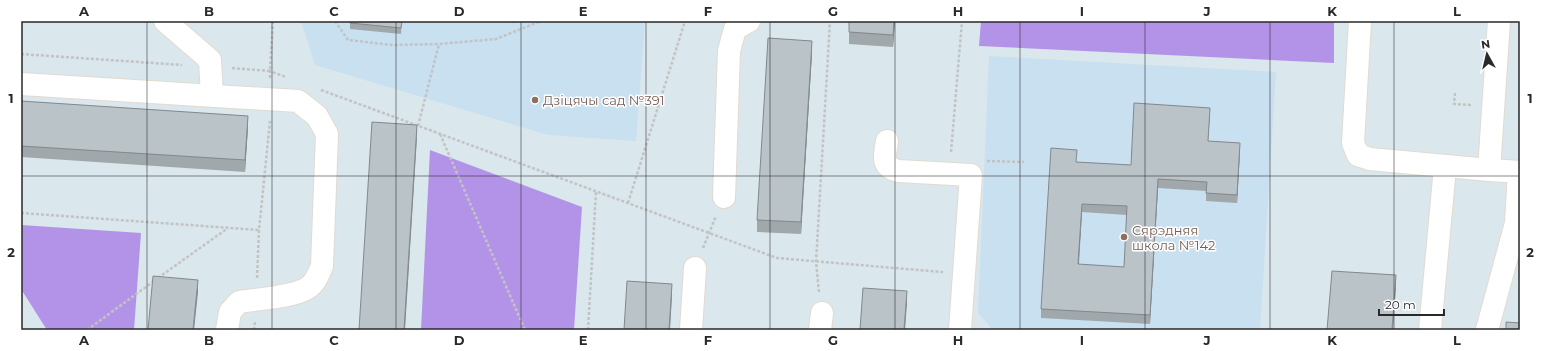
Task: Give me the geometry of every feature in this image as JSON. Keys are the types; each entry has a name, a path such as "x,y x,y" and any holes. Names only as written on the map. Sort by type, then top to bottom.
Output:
{"lane":[{"path":"165,21 210,60 212,96"},
{"path":"724,197 729,51 735,29 749,21"},
{"path":"1360,21 1353,143 1358,155 1370,159 1445,167 1519,172 1516,223 1487,330"},
{"path":"1489,170 1499,21"},
{"path":"21,84 298,101 317,116 327,134 322,266 316,279 309,288 285,296 239,302 230,312 227,330"},
{"path":"887,140 884,162 889,168 898,171 971,175 960,330"},
{"path":"1430,330 1445,167"},
{"path":"691,330 695,268"}],"path":[{"path":"254,330 259,230 272,100 270,71 273,21"},
{"path":"335,21 348,40 392,45 439,44 496,39 541,21"},
{"path":"628,203 685,21"},
{"path":"821,322 816,262 830,21"},
{"path":"950,173 962,21"},
{"path":"418,126 439,44"},
{"path":"21,54 270,71 292,79"},
{"path":"314,87 777,258 942,272 943,264"},
{"path":"1455,93 1454,104 1473,105"},
{"path":"440,134 525,330"},
{"path":"588,330 596,192"},
{"path":"695,268 724,197"},
{"path":"21,213 259,230"},
{"path":"87,330 228,228"}],"shaded area":[{"name":"Дзіцячы сад №391","path":"301,21 645,21 636,141 548,135 315,65"},
{"path":"981,21 1334,21 1334,63 979,46"},
{"name":"Сярэдняя школа №142","path":"989,56 1276,72 1260,330 993,330 978,313"},
{"path":"430,150 582,207 574,330 421,330"},
{"path":"21,225 141,233 134,330 47,330 21,289"}],"building":[{"path":"350,21 402,21 401,28 350,23"},
{"path":"849,21 894,21 893,35 849,32"},
{"path":"768,38 812,41 801,222 757,220"},
{"path":"21,101 248,116 245,160 21,146"},
{"path":"1134,103 1210,108 1208,141 1240,143 1237,195 1206,193 1207,182 1158,179 1150,315 1041,309 1051,148 1077,150 1076,162 1131,165","holes":["1082,204 1127,206 1124,267 1078,264"]},
{"path":"372,122 417,125 404,330 359,330"},
{"path":"1332,271 1396,275 1392,330 1327,330"},
{"path":"153,276 198,280 193,330 148,330"},
{"path":"627,281 672,284 669,330 624,330"},
{"path":"863,288 907,291 904,330 860,330"},
{"path":"1506,322 1520,323 1520,330 1506,330"}],"place":[{"name":"Дзіцячы сад №391","path":"535,100"},
{"name":"Сярэдняя школа №142","path":"1124,237"}]}
